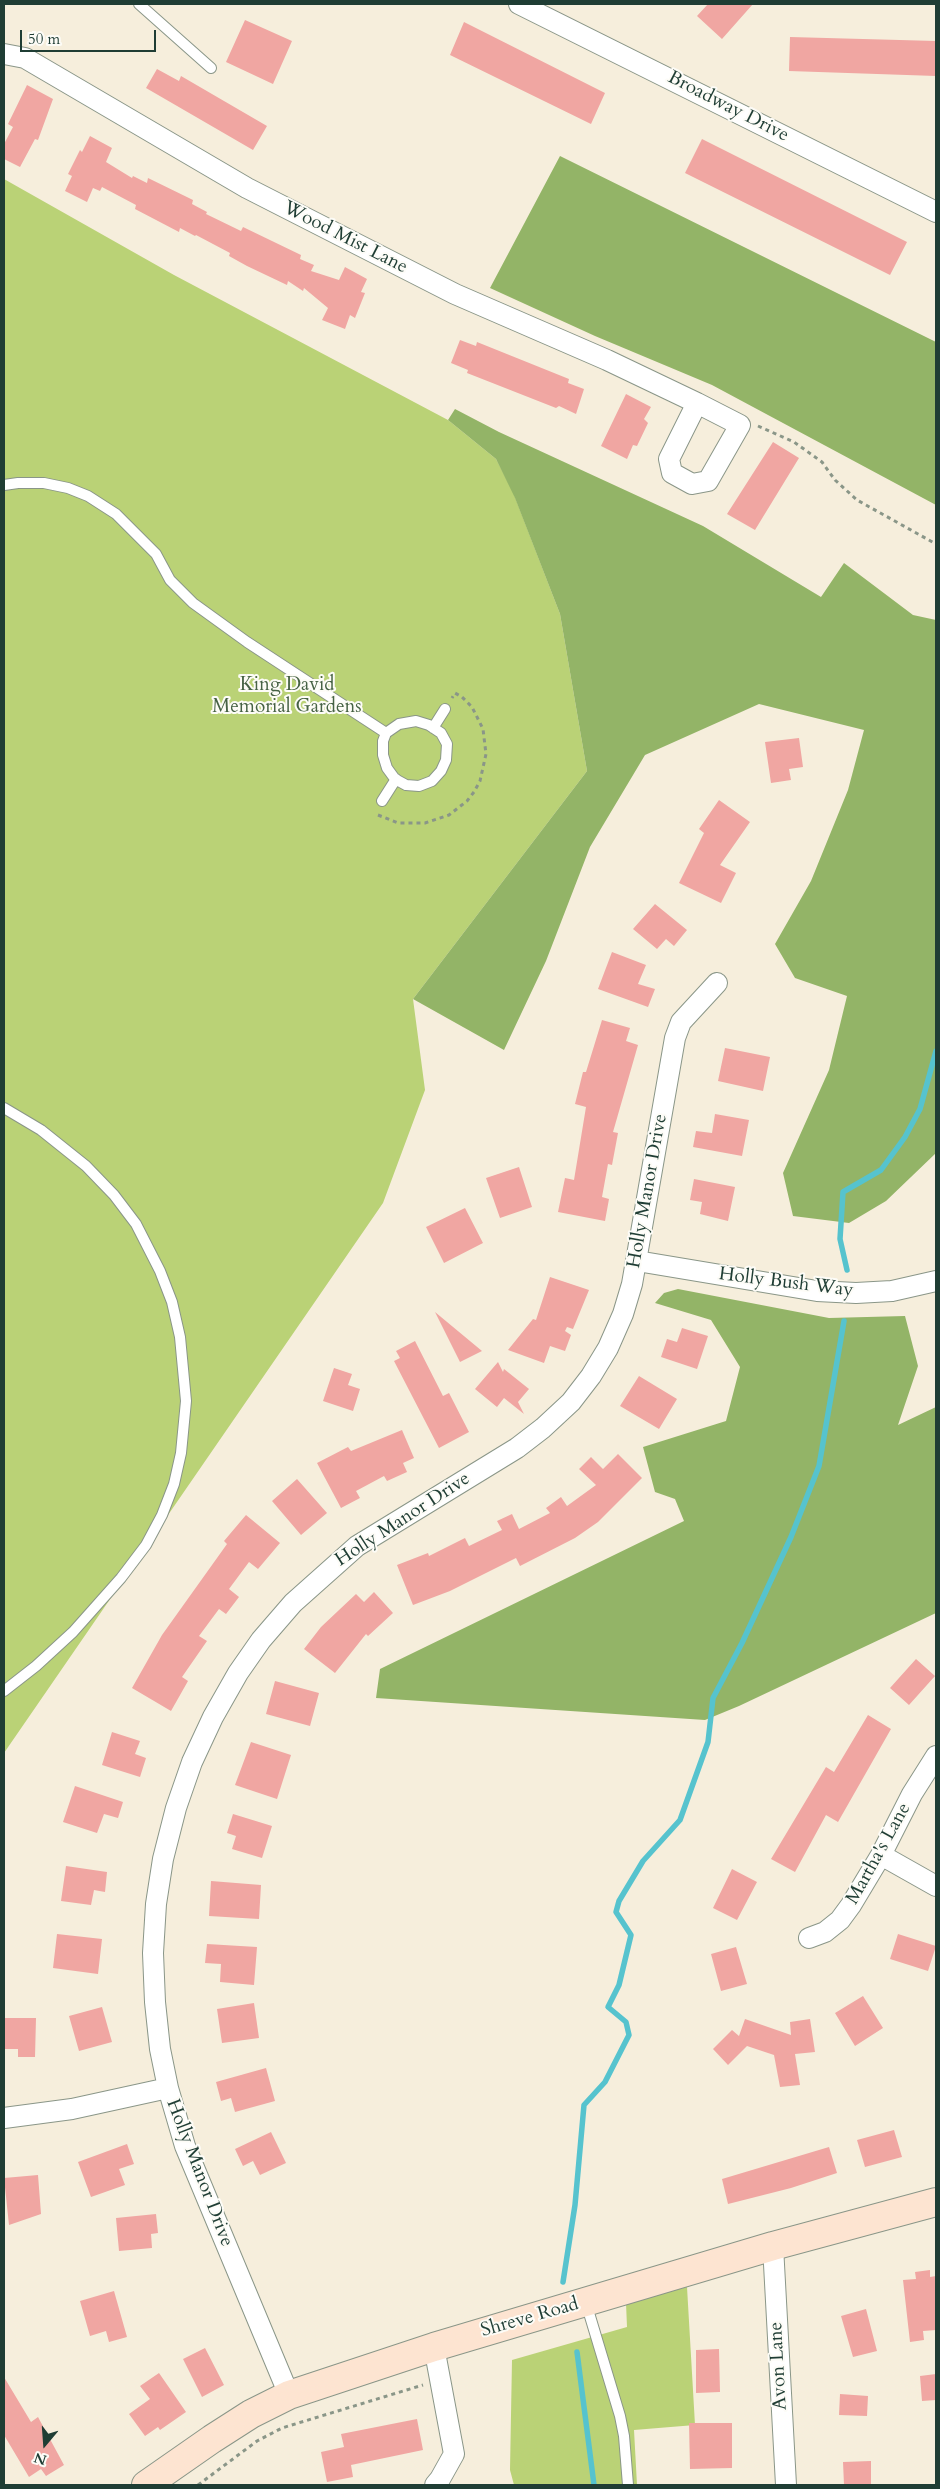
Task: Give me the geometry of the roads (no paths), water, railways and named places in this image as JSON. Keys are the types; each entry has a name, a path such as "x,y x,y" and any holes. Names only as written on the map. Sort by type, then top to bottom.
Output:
{"main road":[{"name":"Shreve Road","path":"146,2485 235,2424 289,2396 434,2347 773,2246 936,2202"}],"street":[{"name":"Broadway Drive","path":"519,4 936,212"},
{"name":"Wood Mist Lane","path":"4,54 25,58 247,188 455,294 607,360 697,403 740,425 708,481 692,484 672,473 669,458 697,403"},
{"name":"Holly Manor Drive","path":"289,2396 185,2146 168,2088 160,2049 155,2002 153,1953 156,1904 176,1808 192,1762 213,1717 238,1673 262,1640 293,1603 328,1569 378,1532 516,1448 543,1428 571,1402 591,1376 608,1348 623,1314 636,1260 674,1038 681,1022 717,983"},
{"name":"Holly Bush Way","path":"636,1260 817,1291 856,1293 892,1291 936,1281"},
{"name":"Martha's Lane","path":"809,1938 825,1932 840,1920 880,1855 912,1794 936,1756"},
{"path":"880,1855 936,1886"},
{"path":"4,2118 72,2109 168,2088"},
{"name":"Avon Lane","path":"773,2246 786,2485"},
{"path":"434,2347 454,2454 435,2485"}],"lane":[{"path":"139,4 211,68"},
{"path":"4,485 18,483 44,484 68,488 88,496 116,514 156,554 170,580 193,603 247,642 386,733"},
{"path":"433,728 445,709"},
{"path":"416,722 433,728 440,733 447,744 446,760 441,771 432,781 419,786 406,785 396,779 387,768 383,754 383,741 386,733 399,724 416,722"},
{"path":"382,801 396,779"},
{"path":"4,1108 41,1130 80,1160 114,1195 136,1224 160,1271 172,1302 180,1337 186,1400 181,1453 174,1484 162,1515 146,1545 121,1578 73,1632 36,1666 4,1691"},
{"path":"586,2302 610,2374 620,2416 624,2436 628,2485"}],"waterway":[{"path":"847,1270 840,1239 843,1192 881,1170 905,1137 920,1109 936,1051"},
{"path":"563,2282 575,2205 584,2105 605,2082 629,2035 626,2022 608,2007 619,1985 631,1935 616,1912 619,1901 643,1861 680,1820 708,1742 713,1698 742,1643 791,1537 819,1466 844,1321"},
{"path":"577,2352 594,2485"}],"park label":[{"name":"King David Memorial Gardens","path":"287,697"}]}
